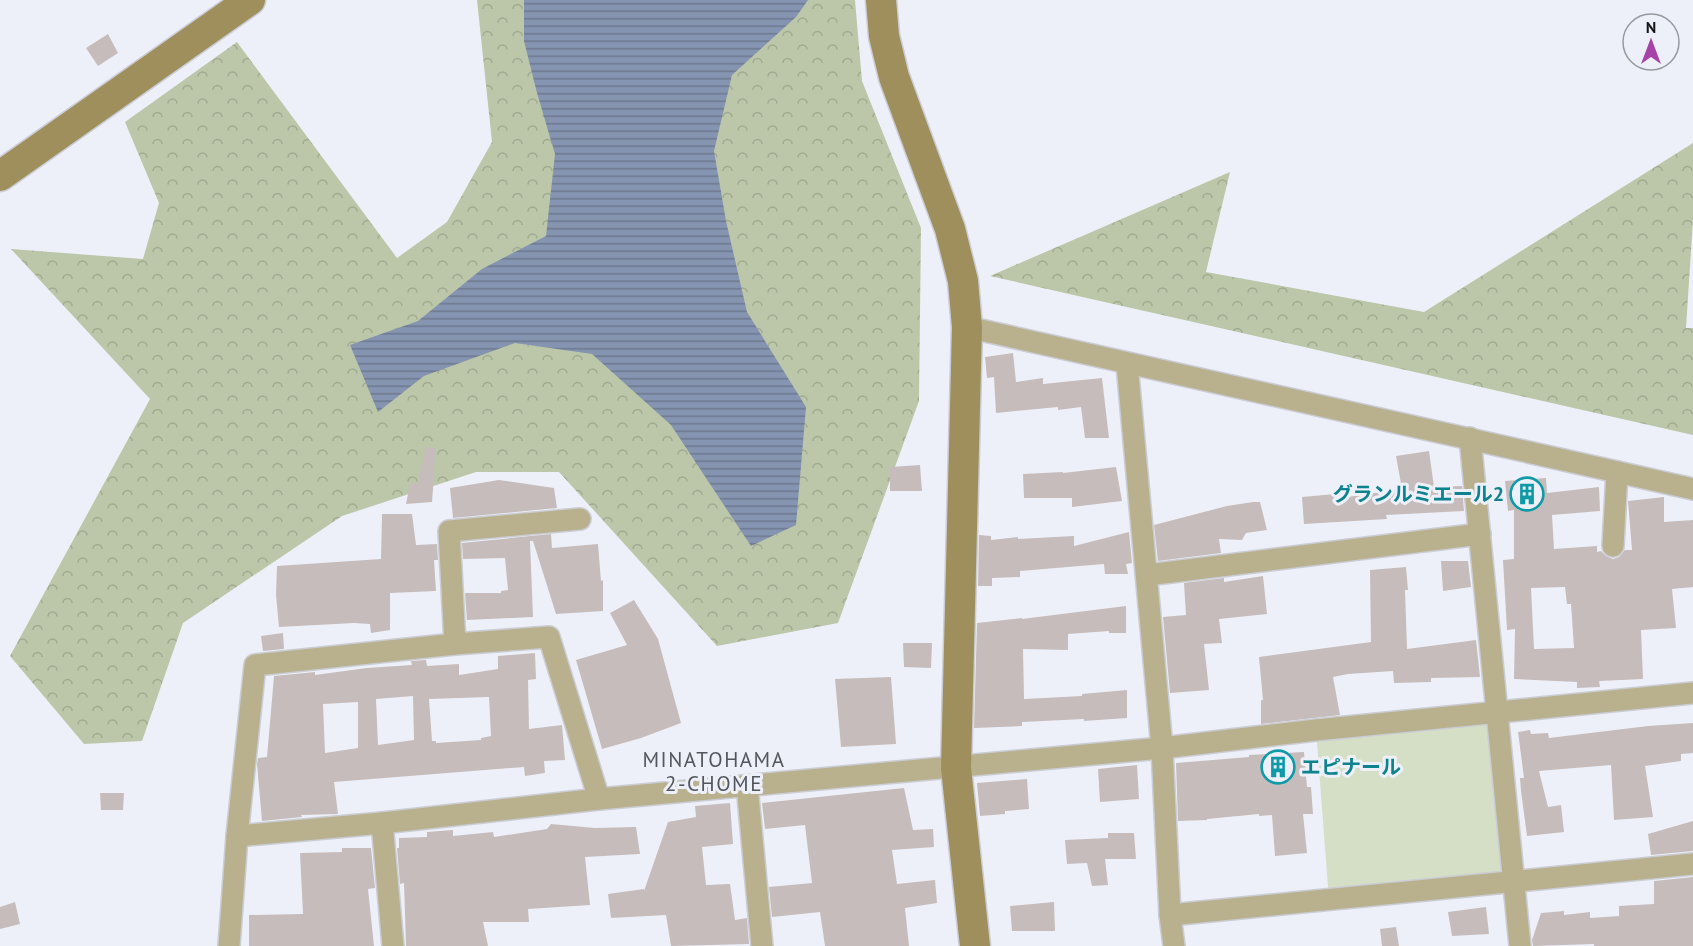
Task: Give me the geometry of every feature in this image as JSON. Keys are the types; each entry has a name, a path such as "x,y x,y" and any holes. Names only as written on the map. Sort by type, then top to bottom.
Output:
{"street":[{"path":"0,177 250,0"},
{"path":"881,0 884,36 894,76 950,229 963,281 967,327 956,768 975,946"},
{"path":"967,327 1693,489"},
{"path":"1127,364 1162,748 1170,915 1174,946"},
{"path":"1470,438 1520,946"},
{"path":"1613,546 1617,472"},
{"path":"455,644 449,531 580,519"},
{"path":"1147,575 1480,534"},
{"path":"229,946 237,836 255,665 455,644 549,638 599,799"},
{"path":"237,836 382,823 599,799 1162,748 1316,730 1693,693"},
{"path":"747,785 762,946"},
{"path":"382,823 393,946"},
{"path":"1170,915 1693,864"}],"green space":[{"path":"477,0 855,0 862,81 921,228 919,401 838,623 717,646 559,472 476,472 342,516 183,623 142,741 84,744 10,656 150,399 11,249 143,259 159,203 125,122 237,42 397,258 447,222 492,142"},
{"path":"1693,143 1693,220 1686,328 1693,328 1693,435 990,276 1230,172 1206,272 1424,312"},
{"path":"1497,712 1514,881 1329,900 1316,730"}],"water":[{"path":"524,0 808,0 796,17 732,75 714,151 726,221 747,312 806,407 796,525 751,546 671,425 592,354 515,343 424,376 378,412 350,345 418,321 482,269 546,236 555,154 524,41"}],"building":[{"path":"108,34 118,53 98,66 86,48"},
{"path":"1013,353 1016,382 1043,378 1043,384 1102,378 1109,438 1085,438 1081,407 996,413 994,377 987,378 985,357"},
{"path":"426,447 436,448 432,502 406,504 410,484 418,484"},
{"path":"1429,451 1434,487 1462,486 1464,511 1386,515 1387,519 1304,524 1302,497 1346,493 1347,497 1402,489 1396,456"},
{"path":"920,465 922,491 890,491 890,467"},
{"path":"1116,467 1122,501 1072,507 1072,498 1024,498 1023,474 1063,473"},
{"path":"1546,478 1547,493 1599,487 1600,511 1552,515 1554,549 1597,546 1597,552 1601,551 1613,559 1619,557 1625,550 1632,550 1628,501 1664,497 1664,522 1693,520 1693,587 1672,589 1676,628 1641,630 1643,679 1599,681 1600,687 1577,688 1577,682 1514,679 1515,629 1507,630 1503,560 1514,559 1514,510 1508,511 1505,481","holes":["1565,587 1567,604 1571,604 1574,648 1534,649 1531,588"]},
{"path":"499,480 554,488 557,508 453,518 450,488"},
{"path":"1260,502 1267,530 1246,533 1242,540 1219,539 1221,553 1158,561 1154,525 1227,506"},
{"path":"382,514 412,514 416,545 437,544 438,560 434,560 436,591 390,593 390,630 371,633 370,624 354,623 279,627 276,595 277,566 381,559"},
{"path":"1129,532 1132,563 1126,564 1128,574 1105,574 1104,564 1020,571 1020,577 992,578 992,586 978,586 979,535 991,536 991,540 1074,536 1074,546"},
{"path":"551,534 552,548 598,544 601,581 603,580 603,611 556,614 533,541 530,541 533,617 467,620 465,593 501,593 501,591 508,590 505,558 463,559 462,543"},
{"path":"1441,561 1468,561 1471,587 1443,591"},
{"path":"1406,567 1407,649 1476,640 1480,677 1431,678 1431,682 1394,683 1393,671 1333,677 1340,715 1261,724 1261,700 1263,700 1259,657 1371,642 1370,570"},
{"path":"1263,576 1267,614 1219,619 1222,643 1204,644 1209,690 1170,693 1163,617 1186,615 1184,583 1224,578 1224,582"},
{"path":"634,600 658,639 681,723 602,749 576,660 627,645 610,613"},
{"path":"1126,606 1126,633 1109,633 1109,631 1068,634 1068,650 1023,649 1024,699 1082,696 1082,694 1127,690 1127,718 1022,722 1022,726 974,728 977,623"},
{"path":"283,633 284,649 263,651 261,636"},
{"path":"903,643 932,643 931,668 904,667"},
{"path":"535,653 536,679 528,680 529,729 562,725 565,760 544,761 545,773 525,776 524,767 334,782 338,814 301,815 302,817 262,821 257,764 258,758 267,757 274,676 315,672 315,675 412,665 411,661 426,660 427,666 459,664 459,675 498,669 498,656","holes":["413,696 414,740 378,745 376,699","489,697 491,736 481,738 481,740 436,743 432,741 429,699","358,702 358,748 325,753 323,704"]},
{"path":"891,677 896,744 841,747 835,679"},
{"path":"1693,723 1693,753 1681,754 1681,761 1645,766 1653,817 1614,820 1611,765 1539,771 1548,807 1561,805 1564,832 1527,836 1521,791 1520,778 1524,778 1518,732 1530,730 1531,734 1548,733 1549,738"},
{"path":"1304,752 1307,787 1311,787 1313,814 1303,814 1307,853 1275,856 1272,815 1259,816 1259,814 1178,821 1176,763"},
{"path":"1137,765 1139,799 1100,802 1098,769"},
{"path":"1027,779 1029,809 980,816 977,783"},
{"path":"904,788 913,830 933,829 934,847 892,850 897,884 935,880 937,903 905,908 909,946 825,946 820,912 772,917 769,887 812,883 805,825 765,829 762,803"},
{"path":"100,793 124,793 123,810 101,810"},
{"path":"730,803 733,844 702,847 706,885 730,884 735,920 747,918 749,944 671,946 666,915 611,918 608,894 644,889 644,891 668,822 696,817 695,806"},
{"path":"1693,821 1693,851 1651,855 1648,834"},
{"path":"551,824 595,828 636,827 640,854 585,857 590,905 528,909 529,922 483,922 488,946 406,946 404,883 400,884 397,848 399,848 399,838 427,837 427,832 453,830 453,836 493,832 494,837 547,829"},
{"path":"1108,833 1134,833 1136,859 1105,859 1108,885 1092,886 1087,863 1067,864 1065,840 1108,838"},
{"path":"342,848 371,848 375,888 368,889 374,946 249,946 249,915 303,914 300,853 342,852"},
{"path":"1693,877 1693,946 1594,946 1594,944 1533,946 1532,940 1541,913 1564,911 1564,915 1590,912 1590,918 1619,916 1619,906 1654,904 1654,881"},
{"path":"15,902 20,924 0,929 0,907"},
{"path":"1054,902 1055,931 1012,931 1010,906"},
{"path":"1486,907 1489,934 1452,936 1448,912"},
{"path":"1396,927 1399,946 1382,946 1380,929"}],"place":[{"name":"グランルミエール2","path":"1527,494"},
{"name":"エピナール","path":"1278,767"}],"district":[{"name":"MINATOHAMA 2-CHOME","path":"714,771"}]}
